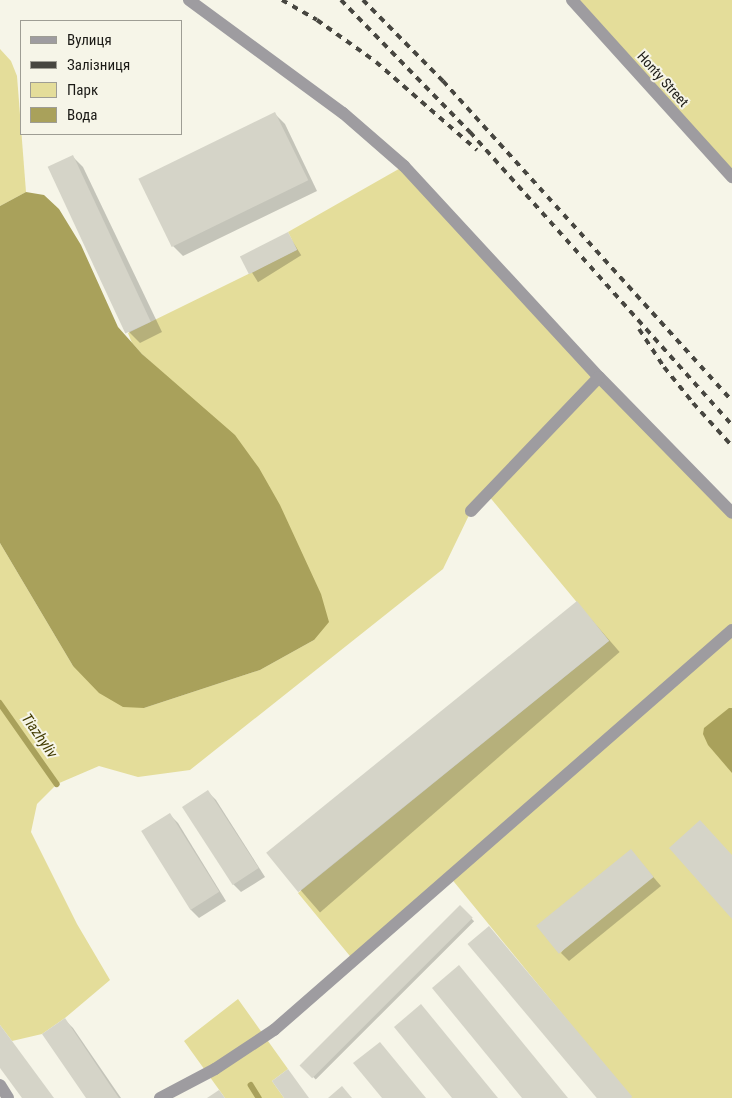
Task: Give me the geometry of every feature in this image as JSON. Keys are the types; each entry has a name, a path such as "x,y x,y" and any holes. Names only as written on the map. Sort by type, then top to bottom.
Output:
{"street":[{"path":"188,0 343,112 381,144 404,166 599,376 732,513"},
{"name":"Honty Street","path":"572,0 732,177"},
{"path":"471,511 599,376"},
{"path":"160,1098 215,1069 274,1030 732,630"},
{"path":"0,1086 8,1098"}],"green space":[{"path":"572,0 732,0 732,177"},
{"path":"0,49 11,61 17,76 20,135 22,135 26,192 0,206"},
{"path":"404,166 732,513 732,1098 631,1098 450,877 354,961 298,893 609,641 488,495 471,511 443,569 190,770 138,777 99,766 57,784 37,804 31,832 77,924 110,980 65,1018 42,1034 12,1041 0,1025 0,543 73,666 144,708 260,670 314,640 167,377 132,343 128,333 297,250 288,232"},
{"path":"238,999 288,1069 272,1081 284,1098 225,1098 184,1041"}],"water":[{"path":"26,192 44,195 59,209 81,245 118,327 142,354 235,435 259,468 280,505 321,594 329,622 314,640 260,670 144,708 123,707 99,693 73,666 0,543 0,206"},
{"path":"729,708 732,708 732,773 708,745 703,734 704,728"}],"building":[{"path":"275,112 308,180 172,247 138,179"},
{"path":"73,155 151,322 125,334 48,167"},
{"path":"288,232 297,250 249,274 240,257"},
{"path":"577,601 609,641 298,892 266,853"},
{"path":"208,790 259,868 233,885 182,807"},
{"path":"170,813 219,892 190,910 141,831"},
{"path":"700,820 732,855 732,919 669,848"},
{"path":"631,849 654,877 559,954 536,926"},
{"path":"460,905 473,918 312,1078 299,1066"},
{"path":"489,926 632,1097 597,1098 468,944"},
{"path":"459,965 568,1098 522,1098 432,988"},
{"path":"421,1004 498,1098 452,1098 394,1027"},
{"path":"65,1018 119,1098 86,1098 42,1034"},
{"path":"0,1025 54,1098 22,1098 0,1068"},
{"path":"380,1042 426,1098 382,1098 353,1063"},
{"path":"288,1069 309,1098 284,1098 272,1081"},
{"path":"342,1086 352,1098 328,1098"},
{"path":"219,1090 225,1098 207,1098"}],"waterway":[{"name":"Tiazhyliv","path":"0,703 57,784"},
{"name":"Tiazhyliv","path":"251,1085 259,1098"}],"railway":[{"path":"282,0 317,20 376,62 477,150"},
{"path":"341,0 470,132 732,425"},
{"path":"363,0 443,81 732,401"},
{"path":"639,329 664,367 693,403 732,446"}]}
